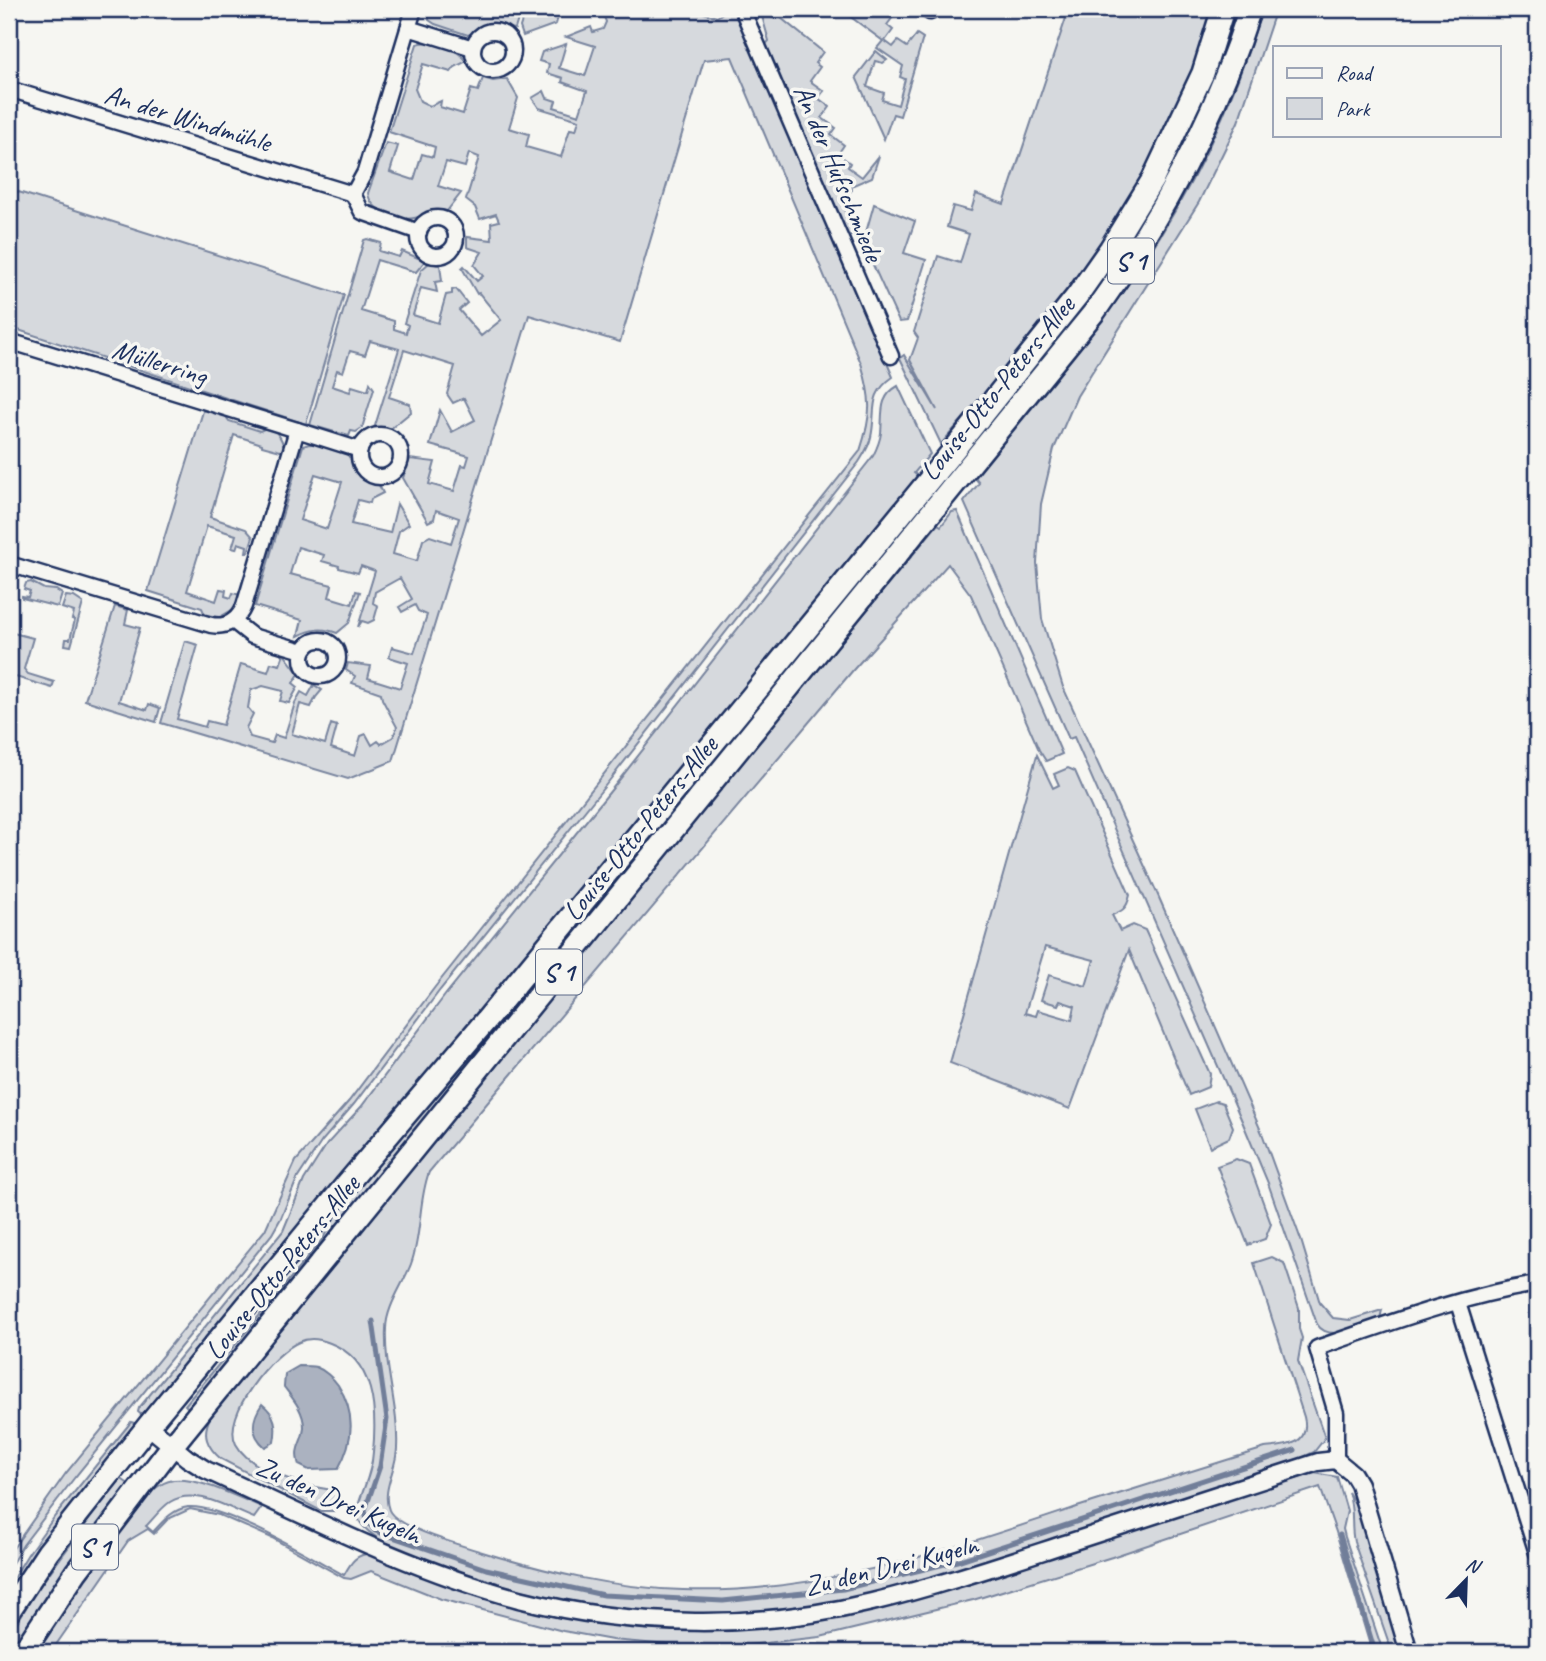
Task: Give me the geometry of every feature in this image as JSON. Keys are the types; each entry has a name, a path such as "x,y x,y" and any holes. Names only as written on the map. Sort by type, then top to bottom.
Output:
{"main road":[{"name":"Louise-Otto-Peters-Allee","path":"9,1611 48,1552 148,1426 346,1185 488,1018 1077,296 1132,216 1153,179 1189,104 1215,40 1223,9"},
{"name":"Louise-Otto-Peters-Allee","path":"23,1652 76,1572 172,1446 1059,357 1130,262 1194,150 1250,9"}],"street":[{"path":"353,194 365,172 414,9"},
{"name":"An der Hufschmiede","path":"742,9 891,356"},
{"path":"408,28 474,48"},
{"name":"An der Windmühle","path":"9,89 353,194 362,212 419,232"},
{"name":"Müllerring","path":"9,341 360,450"},
{"path":"9,564 211,625 223,625 233,621 246,600 296,430"},
{"path":"233,621 252,636 303,651"},
{"path":"1409,1652 1359,1484 1353,1474 1336,1460 1336,1413 1317,1348 1388,1323 1537,1284"},
{"path":"1458,1303 1537,1553"},
{"name":"Zu den Drei Kugeln","path":"148,1426 206,1470 359,1540 451,1577 518,1598 568,1609 618,1617 683,1621 745,1620 816,1612 870,1602 965,1576 1318,1462 1336,1460"}],"green space":[{"path":"429,9 521,9 515,29 491,26 468,35 429,20"},
{"path":"526,9 558,17 556,24 523,36 520,27"},
{"path":"601,9 690,9 717,17 728,9 735,9 893,377 879,390 876,397 869,444 859,462 609,781 322,1141 297,1179 272,1234 75,1477 23,1545 9,1568 9,1554 66,1473 265,1230 296,1161 349,1101 435,987 860,451 869,407 861,363 732,57 704,60 620,342 529,315 393,761 348,779 161,723 185,641 198,645 177,719 205,727 207,721 223,725 241,664 268,672 271,663 280,665 284,654 299,674 293,683 298,687 289,703 280,701 283,691 263,686 251,690 248,708 253,714 246,728 250,737 272,743 275,735 284,738 301,692 308,696 314,685 322,690 311,707 300,704 292,734 325,744 331,724 337,726 331,748 355,756 361,736 366,734 372,745 378,741 381,744 393,737 397,727 381,693 352,683 355,676 346,670 348,663 371,666 368,678 400,688 408,663 389,657 392,647 414,653 427,615 418,611 415,605 402,612 399,607 412,599 400,578 375,592 373,603 378,606 374,620 368,623 362,621 358,627 375,571 361,566 358,573 339,568 322,561 324,555 298,547 290,574 332,585 329,597 352,604 356,591 360,592 349,623 337,633 317,630 298,636 302,620 255,606 303,446 318,444 345,451 362,475 379,485 383,493 371,499 370,503 358,500 351,524 390,533 397,504 409,524 399,531 393,554 417,561 423,540 430,536 451,543 459,518 436,510 434,519 428,522 403,478 410,459 435,462 429,484 454,491 462,465 466,466 469,456 430,445 440,410 452,432 475,420 464,398 453,403 447,394 455,366 404,350 389,397 410,404 411,412 389,430 374,429 399,349 370,341 365,355 350,351 343,372 337,370 332,386 350,392 352,386 368,391 370,383 374,389 362,428 356,432 351,431 349,436 310,425 364,240 381,243 379,251 399,257 402,251 425,261 416,272 377,260 361,311 394,321 394,329 406,333 408,325 404,323 421,270 429,263 440,265 442,281 435,282 437,292 421,288 413,315 438,323 446,295 452,294 452,290 456,289 467,303 459,310 481,336 501,320 479,293 477,294 462,268 464,266 477,281 483,276 474,265 482,252 467,247 467,237 492,240 491,223 499,221 496,214 480,219 475,207 466,200 479,157 469,153 465,167 446,162 438,186 461,193 447,211 434,211 408,219 400,218 379,210 368,193 386,143 398,146 390,172 414,180 422,154 433,157 435,147 389,132 417,44 444,46 467,61 451,72 423,64 415,89 420,101 430,106 441,101 440,107 463,114 471,89 478,91 483,78 493,81 507,79 518,98 509,128 529,134 526,147 561,157 570,129 576,130 579,120 539,108 532,98 544,91 547,98 556,101 554,107 579,115 587,91 547,73 549,64 539,61 542,52 566,44 559,68 585,76 595,46 566,37 591,27 593,32 603,29 606,22","holes":["315,474 342,482 327,529 300,520"]},
{"path":"760,9 765,9 773,18 776,14 823,52 815,63 820,67 810,81 824,91 818,98 830,107 822,118 836,128 831,135 844,145 838,154 850,163 848,167 862,177 879,156 872,177 851,186 852,190 841,200 849,220 857,230 856,233 848,236 765,45 769,41"},
{"path":"840,9 865,9 876,17 883,9 889,12 899,9 887,25 893,30 885,41 893,47 898,41 907,47 917,34 923,38 900,116 893,114 884,139 856,77 876,51 887,60 883,63 875,61 867,87 884,93 882,100 898,105 905,79 900,77 903,66 877,48 883,41"},
{"path":"1069,9 1215,9 1179,104 1133,195 1097,253 1022,351 941,444 900,358 904,355 937,410 910,360 918,338 914,332 938,256 960,263 969,234 947,227 953,206 971,211 976,194 1004,204"},
{"path":"1235,9 1241,9 1191,138 1110,277 954,472 952,467 1080,308 1156,196 1188,136 1214,74"},
{"path":"1262,9 1276,9 1238,122 1199,202 1077,396 1054,449 1041,504 1037,563 1042,619 1063,687 1262,1133 1301,1240 1320,1303 1333,1318 1350,1320 1382,1310 1380,1319 1338,1333 1322,1330 1317,1324 1268,1183 1242,1121 1074,737 1069,739 964,502 979,483 975,478 1109,311 1169,221 1222,118"},
{"path":"9,189 344,295 306,424 9,327"},
{"path":"874,204 915,221 904,253 926,260 907,321 899,322 863,243"},
{"path":"898,386 930,454 914,473 919,477 407,1103 144,1417 138,1412 139,1408 283,1231 304,1180 327,1144 361,1107 446,994 616,784 873,456 881,436 884,401"},
{"path":"204,408 224,414 229,421 260,431 268,427 272,429 280,437 284,448 284,452 234,435 210,517 246,529 253,537 246,552 247,546 238,543 236,549 232,548 236,535 207,526 187,591 216,601 220,589 226,590 225,596 231,598 233,593 240,595 235,608 220,617 205,615 202,608 148,591"},
{"path":"935,485 940,490 385,1167 191,1411 185,1405 322,1240 344,1200"},
{"path":"957,511 1062,754 1046,761 1039,750 971,595 948,564 854,669 429,1172 414,1253 387,1321 387,1359 397,1433 396,1456 387,1495 389,1510 403,1523 416,1529 504,1559 580,1578 657,1589 734,1590 784,1585 834,1577 933,1553 1265,1448 1295,1443 1300,1439 1304,1434 1304,1417 1254,1263 1272,1257 1284,1263 1299,1308 1302,1338 1298,1361 1325,1438 1314,1452 1293,1462 930,1579 859,1597 808,1606 704,1614 652,1612 548,1597 497,1584 395,1548 381,1540 361,1523 356,1513 372,1460 374,1420 370,1388 356,1361 345,1351 326,1342 303,1340 276,1358 243,1402 233,1432 236,1444 249,1460 258,1466 288,1479 338,1493 339,1501 335,1511 321,1511 221,1459 207,1440 206,1429 211,1416 360,1234 440,1129 938,524 941,526 952,512"},
{"path":"31,582 62,594 58,607 22,598 28,597 30,591 24,589 26,583"},
{"path":"66,596 74,597 83,603 71,646 65,645 66,639 70,639 75,620 72,619 74,612 62,608"},
{"path":"115,606 128,610 125,624 140,628 119,701 147,710 149,704 160,708 156,722 85,700"},
{"path":"9,632 33,638 24,669 28,674 54,682 52,688 9,675"},
{"path":"1037,755 1053,788 1059,785 1054,774 1068,768 1075,771 1130,895 1124,908 1112,915 1120,931 1133,925 1145,930 1210,1074 1208,1087 1189,1095 1129,950 1070,1109 950,1063","holes":["1045,947 1094,960 1086,986 1049,975 1041,1000 1058,1005 1060,1001 1075,1006 1072,1020 1038,1010 1036,1016 1025,1013"]},
{"path":"1216,1101 1223,1103 1233,1127 1229,1138 1210,1147 1195,1109"},
{"path":"1236,1159 1249,1164 1271,1224 1265,1239 1248,1245 1217,1166"},
{"path":"131,1422 138,1424 9,1598 9,1585 28,1554"},
{"path":"1314,1473 1337,1477 1347,1511 1343,1529 1345,1537 1383,1652 1372,1652 1320,1487 1112,1557 973,1600 820,1637 748,1645 680,1646 612,1640 563,1631 441,1599 371,1571 351,1579 344,1578 272,1538 219,1515 190,1509 168,1519 154,1534 148,1529 128,1541 51,1652 33,1652 116,1530 154,1489 169,1481 203,1484 262,1507 254,1518 201,1498 180,1498 167,1504 146,1526 153,1532 178,1510 188,1507 203,1508 244,1522 344,1575 355,1560 372,1553 609,1623 866,1611 927,1596"},
{"path":"120,1478 130,1485 9,1652 9,1636 36,1591"},
{"path":"1348,1492 1357,1507 1403,1652 1392,1652 1354,1542"}],"shaded area":[{"path":"299,1366 316,1367 328,1374 338,1385 348,1406 350,1438 338,1469 309,1470 299,1465 297,1453 304,1421 284,1387 285,1374"},
{"path":"262,1404 273,1417 275,1426 274,1442 265,1447 257,1437 254,1427"}],"waterway":[{"path":"373,1321 387,1419 380,1466 365,1510 367,1521 375,1531 486,1569 603,1595 723,1601 843,1589 957,1561 1295,1450"},
{"path":"1340,1535 1375,1652"}]}
